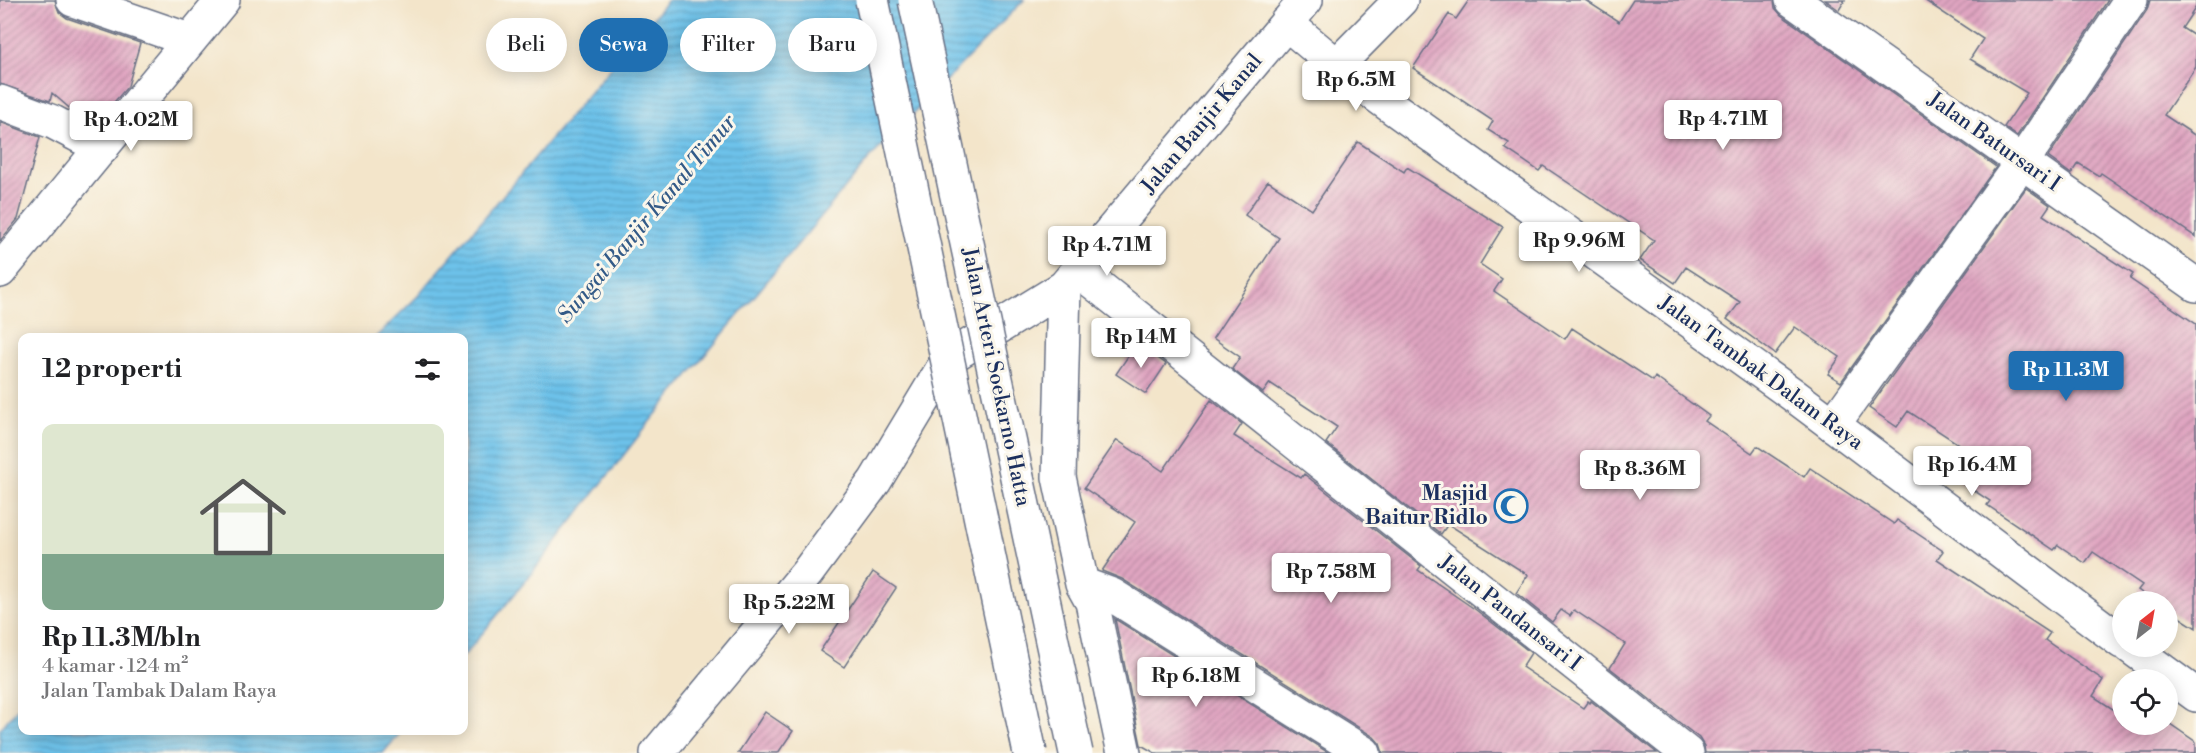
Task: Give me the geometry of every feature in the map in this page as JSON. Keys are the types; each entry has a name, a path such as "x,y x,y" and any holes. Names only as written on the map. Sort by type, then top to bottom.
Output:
{"street":[{"path":"73,0 189,40"},
{"path":"0,271 223,0"},
{"name":"Jalan Arteri Soekarno Hatta","path":"872,0 1030,753"},
{"name":"Jalan Arteri Soekarno Hatta","path":"915,0 1076,753"},
{"path":"1342,69 1401,0"},
{"name":"Jalan Batursari I","path":"1792,0 2196,285"},
{"path":"1833,425 2022,162 2131,0"},
{"name":"Jalan Tambak Dalam Raya","path":"1296,12 1342,69 1833,425 2112,634"},
{"name":"Jalan Banjir Kanal","path":"657,753 807,573 875,481 949,358 1072,279 1296,12"},
{"path":"0,102 52,122 102,148"},
{"path":"1072,279 1059,477 1082,584 1092,602 1127,751"},
{"name":"Jalan Pandansari I","path":"1072,279 1687,753"},
{"path":"1082,584 1112,595 1364,753"},
{"path":"2144,657 2196,695"}],"water":[{"name":"Sungai Banjir Kanal Timur","path":"668,0 1024,0 870,158 651,420 468,651 468,333 380,333 418,296 607,72 668,72 668,18 653,18"},
{"path":"18,708 18,735 399,735 383,753 0,753 0,729"}],"building":[{"path":"0,0 55,0 59,12 67,18 140,43 128,86 96,123 74,112 52,93 50,101 0,84"},
{"path":"1469,0 1585,0 1619,22 1633,0 1774,0 1775,8 1781,15 1996,167 1841,382 1828,374 1840,357 1795,327 1775,354 1727,319 1740,302 1686,267 1675,283 1640,260 1654,240 1543,166 1539,171 1505,148 1509,143 1488,130 1493,121 1413,68 1449,14 1456,19"},
{"path":"1825,0 1845,0 1839,10"},
{"path":"1924,0 2108,0 2017,136 2004,127 2027,93 1970,59 1983,39"},
{"path":"2150,0 2196,0 2196,7 2182,28 2196,37 2196,67 2164,115 2196,136 2196,237 2101,173 2099,176 2078,163 2071,174 2048,157 2147,10"},
{"path":"0,122 40,137 18,219 0,241"},
{"path":"1358,142 1404,172 1407,167 1503,227 1480,264 1502,279 1494,291 1565,339 1572,328 1653,381 1655,377 1709,416 1705,421 1752,453 1757,446 1804,477 1810,468 1894,524 1897,520 1943,551 1937,559 2050,633 2045,640 2103,680 2093,696 2112,708 2112,735 2178,735 2178,730 2196,742 2196,753 1705,753 1699,738 1610,668 1625,644 1574,610 1570,616 1561,610 1552,622 1516,593 1528,575 1448,524 1441,534 1326,443 1337,427 1270,383 1263,393 1232,369 1240,357 1213,338 1279,238 1245,215 1268,181 1312,210"},
{"path":"2026,188 2050,205 2043,215 2133,274 2130,279 2196,324 2196,628 2178,616 2178,591 2139,591 2142,585 2093,552 2085,563 2058,545 2054,550 1987,505 1990,501 1944,471 1960,445 1908,411 1897,427 1869,408"},
{"path":"1137,343 1166,364 1146,394 1116,374"},
{"path":"1211,400 1242,424 1234,436 1301,478 1304,474 1421,566 1418,570 1476,610 1531,653 1522,667 1583,708 1588,701 1590,703 1591,701 1657,753 1383,753 1374,737 1122,579 1102,571 1135,522 1084,488 1117,440 1163,471"},
{"path":"873,572 896,588 844,667 820,651"},
{"path":"1115,619 1329,753 1155,753 1141,745"},
{"path":"765,712 793,731 778,753 738,753"}],"place":[{"name":"Masjid Baitur Ridlo","path":"1511,506"}]}
